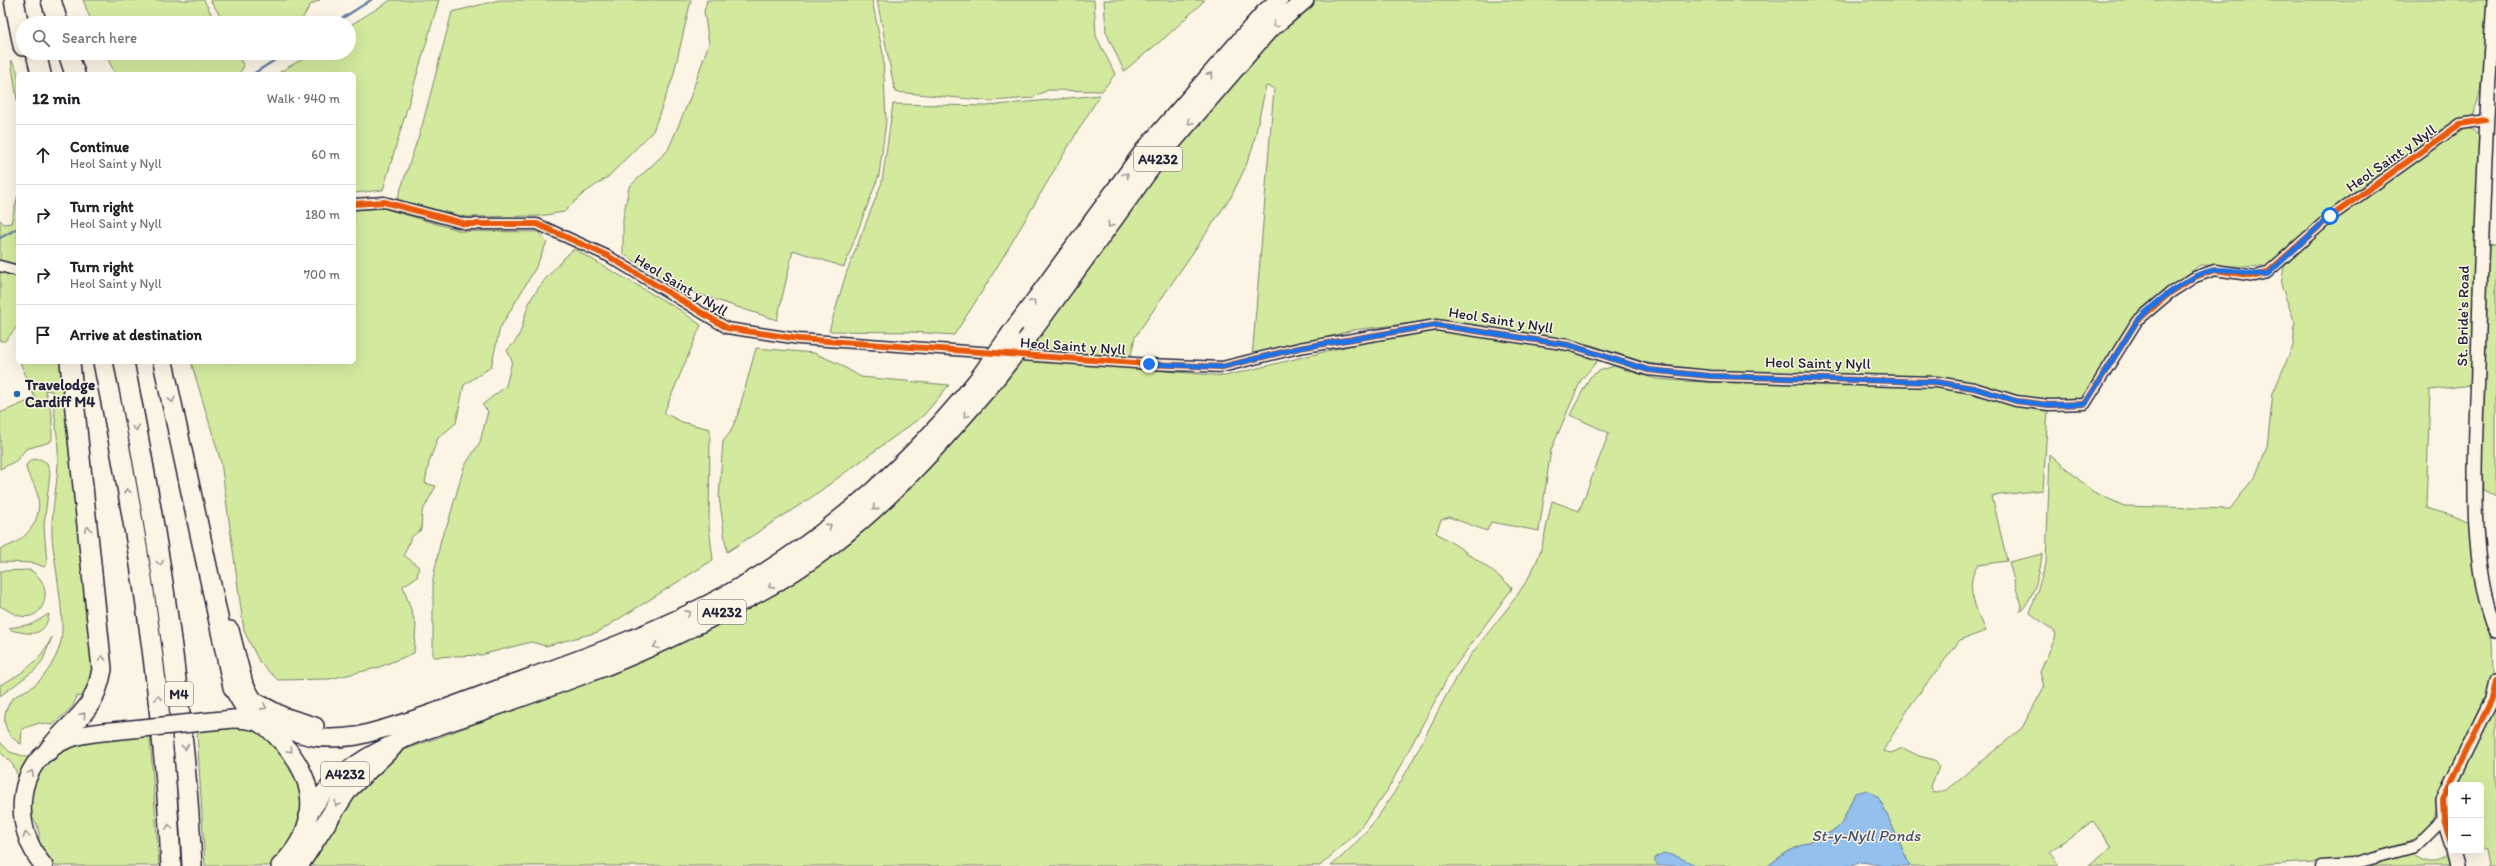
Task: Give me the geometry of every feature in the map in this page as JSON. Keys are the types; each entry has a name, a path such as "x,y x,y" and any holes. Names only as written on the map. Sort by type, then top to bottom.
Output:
{"highway":[{"path":"14,0 17,16"},
{"path":"24,0 27,16"},
{"path":"44,0 48,16"},
{"path":"51,0 56,16"},
{"name":"A4232","path":"308,816 321,795 334,782 374,754 425,731 640,652 681,635 778,582 830,546 905,482 984,382 1010,334 1145,149 1264,13 1279,0"},
{"name":"A4232","path":"262,724 319,738 357,736 588,656 658,628 729,593 798,550 864,499 1030,335 1157,160 1268,31 1305,0"},
{"path":"26,60 29,72"},
{"path":"38,60 41,72"},
{"path":"59,60 62,72"},
{"path":"70,60 74,72"},
{"path":"44,866 25,835 21,808 27,780 38,761 87,709 100,683 102,669 70,364"},
{"name":"M4","path":"103,364 140,568 158,694 171,866"},
{"name":"M4","path":"124,364 154,524 181,712 192,866"},
{"path":"163,364 233,687 246,709 289,748 303,769 309,793 308,816 289,866"},
{"path":"185,460 209,541 242,678 249,694 261,706 308,724 329,727 352,725 523,672 588,656"},
{"path":"48,751 74,737 112,731 233,719 262,724"},
{"path":"298,866 348,789 393,746"},
{"path":"280,866 299,843"}],"street":[{"name":"St. Bride's Road","path":"2494,0 2485,120 2476,463 2478,556 2486,606 2496,631"},
{"name":"Heol Saint y Nyll","path":"356,204 384,202 466,224 537,224 608,256 727,328 799,339 1149,364 1222,367 1299,348 1436,325 1569,345 1648,370 1710,376 1936,382 1974,388 2016,401 2049,405 2085,404 2137,321 2170,293 2195,277 2216,270 2255,276 2268,274 2330,216 2460,124 2485,120"},
{"path":"0,266 16,270"},
{"path":"2448,833 2444,818 2443,799 2492,699 2496,682"},
{"path":"2321,866 2353,864 2415,848 2444,818"},
{"path":"2454,854 2457,866"}],"green space":[{"path":"83,0 204,0 212,16 89,16"},
{"path":"210,0 320,0 310,5 304,16 220,16"},
{"path":"391,0 439,0 383,190 356,193 356,72 280,72 302,60 356,60 356,22"},
{"path":"499,0 691,0 673,77 653,131 608,177 584,193 564,212 540,216 465,217 397,200 422,126 452,12"},
{"path":"707,0 872,0 883,54 886,121 879,175 844,267 793,250 777,320 679,288 623,254 623,218 629,187 668,150 690,98 709,43 704,12"},
{"path":"877,0 1094,0 1096,36 1115,74 1102,91 1048,90 1031,98 992,101 895,92"},
{"path":"1104,0 1205,0 1168,35 1124,71 1106,32"},
{"path":"1302,0 2489,0 2480,93 2473,116 2446,127 2354,192 2280,260 2266,267 2200,265 2143,308 2081,402 2018,398 1929,377 1713,371 1647,363 1591,345 1439,320 1353,330 1252,358 1274,88 1266,86 1253,146 1245,168 1231,197 1135,337 1130,359 1027,352 1119,218"},
{"path":"11,60 17,72 16,72 16,93"},
{"path":"108,60 240,60 244,66 240,72 114,72"},
{"path":"1100,95 992,276 954,335 912,332 829,331 846,274 882,182 893,104 987,106"},
{"path":"2464,127 2476,131 2480,138 2472,385 2430,390 2426,508 2454,516 2474,525 2484,613 2492,641 2493,673 2480,710 2444,782 2433,823 2425,833 2409,842 2348,860 2248,866 2089,866 2112,847 2093,821 2050,851 2059,866 1910,866 1883,806 1855,793 1842,823 1835,830 1785,853 1768,866 1698,866 1655,862 1659,866 1331,866 1353,846 1387,803 1414,757 1462,667 1507,609 1528,579 1541,548 1552,501 1579,511 1609,433 1570,415 1590,377 1599,371 1614,366 1656,379 1682,381 1728,383 1826,381 1963,388 2048,410 2043,490 1992,496 2007,561 1978,565 1974,573 1972,581 1973,598 1986,631 1960,640 1912,703 1883,751 1891,753 1903,748 1919,756 1935,760 1939,767 1931,786 1933,792 1937,793 1946,790 2022,728 2044,687 2040,672 2056,636 2055,632 2030,613 2046,564 2050,454 2092,491 2124,506 2230,509 2256,475 2267,447 2273,393 2293,346 2295,323 2281,285 2284,267 2314,235"},
{"path":"16,203 16,328 5,341 0,341 0,220 4,224 11,223"},
{"path":"383,208 461,231 538,232 547,242 535,269 500,328 491,367 464,385 456,423 438,438 429,462 425,483 436,486 422,512 421,530 411,537 404,555 419,567 417,577 403,586 416,625 414,653 377,668 330,679 278,680 260,663 244,631 221,462 192,364 356,364 356,210"},
{"path":"2486,245 2496,246 2496,497 2483,490 2481,442"},
{"path":"574,249 680,310 701,325 664,413 682,422 710,429 709,527 713,560 598,632 546,646 531,642 481,655 433,657 433,579 441,539 448,523 464,467 480,442 488,411 482,405 506,386 512,361 507,350 517,339 520,333 530,301 543,282"},
{"path":"1435,329 1568,349 1599,359 1581,380 1551,450 1539,531 1491,522 1487,531 1449,517 1441,520 1436,533 1494,572 1512,587 1511,590 1450,673 1387,791 1357,832 1320,866 306,866 349,797 399,752 542,699 670,648 764,600 854,540 915,483 1023,357 1133,365 1164,371 1225,376 1369,341 1403,337"},
{"path":"756,348 814,353 837,363 861,377 949,385 924,415 809,499 727,552 719,497 723,441 730,433 738,414"},
{"path":"21,364 63,364 95,669 89,692 81,697 77,696 73,706 53,725 39,723 22,729 21,744 10,735 7,729 5,723 6,711 13,698 36,684 44,676 56,656 62,635 61,608 52,536 52,518 58,455 52,391 45,390 52,415 52,440 26,449 16,461 0,469 0,413 35,398"},
{"path":"40,459 47,463 50,473 44,526 47,564 44,567 34,563 0,562 0,549 20,540 33,525 37,516 39,507 38,496 27,471 26,465 31,460"},
{"path":"2042,554 2036,585 2025,607 2020,612 2021,606 2009,562"},
{"path":"30,570 38,576 43,584 45,592 44,600 42,608 36,613 29,616 20,616 0,606 0,571"},
{"path":"49,614 46,625 36,633 14,631 9,628 32,624"},
{"path":"52,637 43,660 35,670 0,696 0,685 17,676 37,660"},
{"path":"2496,698 2496,866 2488,866 2484,850 2484,782 2455,782"},
{"path":"240,727 257,732 267,739 293,769 299,781 301,794 301,808 298,822 287,847 269,866 205,866 197,731"},
{"path":"150,736 159,866 55,866 38,845 38,828 35,821 29,814 32,791 42,769 59,751 80,742 106,738"},
{"path":"0,742 10,752 30,758 19,778 13,765 0,752"},
{"path":"2413,850 2420,859 2430,862 2441,860 2448,853 2453,866 2364,866"}],"water":[{"name":"St-y-Nyll Ponds","path":"1867,790 1878,797 1910,866 1885,866 1862,862 1851,866 1768,866 1785,853 1835,830 1842,823 1855,793"},
{"path":"1663,853 1676,856 1698,866 1659,866 1655,862 1655,858"}],"waterway":[{"path":"346,16 371,0"},
{"path":"256,72 275,60"},
{"path":"0,238 16,229"}],"cycle path":[{"path":"356,204 384,202 466,224 537,224 608,256 727,328 799,339 1149,364 1222,367 1299,348 1436,325 1569,345 1648,370 1710,376 1936,382 1974,388 2016,401 2049,405 2085,404 2137,321 2170,293 2195,277 2215,270 2255,276 2267,273 2330,217 2460,124 2485,120"},
{"path":"2448,833 2444,818 2443,799 2492,699 2496,682"}],"place":[{"name":"Travelodge Cardiff M4","path":"17,394"}],"route":[{"path":"1149,364 1222,367 1299,348 1436,325 1569,345 1648,370 1710,376 1899,379 1936,382 1974,388 2016,401 2049,405 2085,404 2137,321 2170,293 2195,277 2216,270 2238,272 2255,276 2268,274 2330,216"}]}
